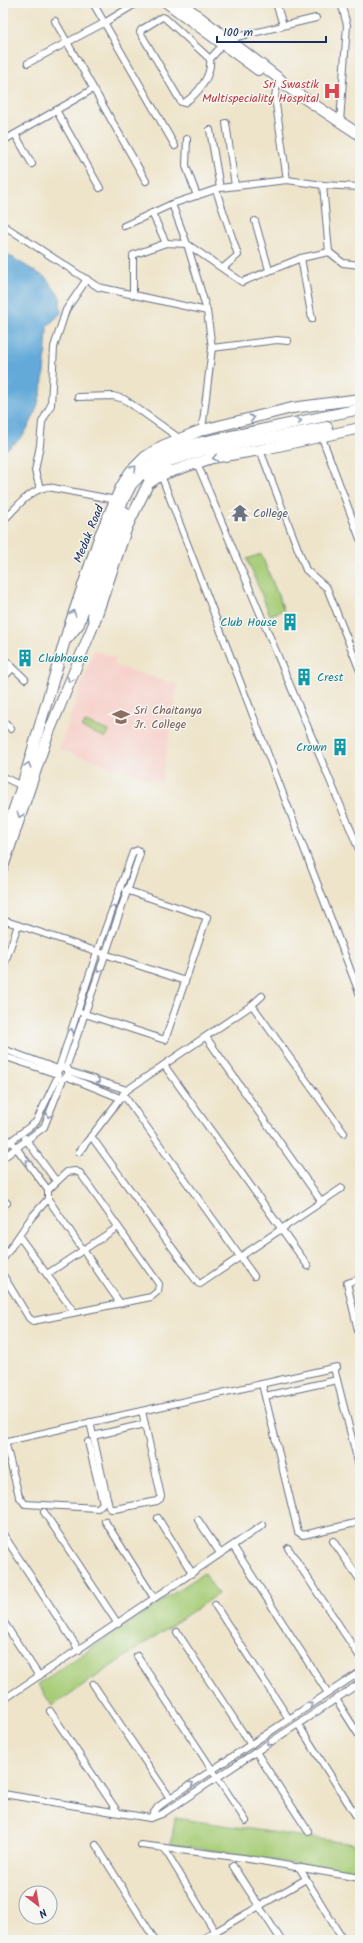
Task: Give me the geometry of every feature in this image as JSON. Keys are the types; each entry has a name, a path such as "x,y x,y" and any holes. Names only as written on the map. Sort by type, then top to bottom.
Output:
{"main road":[{"path":"167,3 281,80 280,84 360,136"},
{"path":"181,3 225,41"},
{"name":"Medak Road","path":"3,841 22,786 64,643 100,535 130,472 140,462 162,446 202,430 292,408 360,399"},
{"path":"64,643 79,624 101,552 122,503 131,485 147,468 164,455 193,444 360,409"},
{"path":"93,626 93,604 129,503 138,486 170,460 205,450 360,421"},
{"path":"3,867 47,738 93,626 136,506 148,484 161,475 212,458 260,450 321,435 360,428"}],"street":[{"path":"93,3 175,146"},
{"path":"28,63 104,23 137,3"},
{"path":"276,3 283,26"},
{"path":"340,122 347,25 341,3"},
{"path":"210,59 165,18 162,17 140,32 182,103 196,95 211,67 210,59 225,41 316,18"},
{"path":"55,21 66,43 146,182"},
{"path":"280,84 275,98 287,180"},
{"path":"3,140 93,89"},
{"path":"56,110 100,188"},
{"path":"226,123 235,186"},
{"path":"210,130 218,189 238,255 223,268"},
{"path":"15,134 32,164"},
{"path":"187,138 186,166 197,196"},
{"path":"124,226 172,204 218,189 235,186 287,180 323,186 360,187"},
{"path":"323,186 329,252 343,263 360,265"},
{"path":"172,204 187,244 207,311 212,348 202,430"},
{"path":"152,213 166,243"},
{"path":"255,221 269,270"},
{"path":"3,224 98,286 134,294 160,302 207,311"},
{"path":"134,294 133,255 166,243 187,244 242,282 301,258 329,252"},
{"path":"301,258 312,319"},
{"path":"40,488 35,471 40,446 42,422 51,405 54,347 66,310 87,279"},
{"path":"212,348 277,340 288,341"},
{"path":"78,397 113,396 124,399 179,438"},
{"path":"321,435 360,539"},
{"path":"260,450 306,570 327,588 360,671"},
{"path":"197,463 360,852"},
{"path":"161,475 360,995"},
{"path":"3,521 22,502 40,488 48,487 116,500"},
{"path":"3,658 26,679"},
{"path":"3,678 13,668"},
{"path":"3,720 11,728"},
{"path":"3,776 22,786"},
{"path":"3,1147 36,1122 62,1073 77,1011 97,952 133,852 138,850 140,854 128,891 44,1127 3,1158"},
{"path":"77,1011 165,1040 207,917 120,888"},
{"path":"3,920 105,955 185,980"},
{"path":"3,968 18,925"},
{"path":"79,1152 124,1094 252,1005 262,996"},
{"path":"252,1005 344,1133"},
{"path":"206,1037 321,1201"},
{"path":"3,1049 62,1073 124,1094"},
{"path":"3,1056 62,1073 124,1094 254,1276"},
{"path":"164,1065 308,1266"},
{"path":"21,1133 56,1182"},
{"path":"91,1136 198,1284 203,1283 281,1228 342,1188"},
{"path":"11,1141 48,1190 48,1199 120,1303"},
{"path":"3,1275 31,1320 151,1297 158,1291 159,1288 80,1174 71,1170 48,1190"},
{"path":"3,1259 30,1218 48,1199"},
{"path":"46,1274 118,1227"},
{"path":"19,1236 74,1312"},
{"path":"360,1279 346,1283 360,1339"},
{"path":"88,1442 103,1503 98,1508 25,1504 19,1496 4,1441 336,1367 337,1380 360,1470"},
{"path":"265,1396 337,1380"},
{"path":"262,1384 298,1532 304,1535 360,1522"},
{"path":"90,1422 109,1507 111,1509 115,1509 158,1501 161,1496 142,1411"},
{"path":"93,1436 145,1424"},
{"path":"44,1512 118,1624"},
{"path":"158,1518 192,1573"},
{"path":"198,1520 220,1553"},
{"path":"105,1521 154,1598"},
{"path":"3,1700 263,1525"},
{"path":"3,1534 79,1650"},
{"path":"333,1541 360,1580"},
{"path":"232,1546 328,1693"},
{"path":"288,1548 360,1656"},
{"path":"215,1605 289,1719"},
{"path":"3,1621 39,1676"},
{"path":"177,1632 251,1745"},
{"path":"137,1656 246,1821"},
{"path":"150,1818 158,1807 170,1798 360,1672"},
{"path":"3,1794 117,1811 150,1818 162,1814 360,1683"},
{"path":"94,1684 170,1798"},
{"path":"336,1699 360,1737"},
{"path":"50,1711 117,1811"},
{"path":"298,1724 360,1822"},
{"path":"256,1752 308,1831"},
{"path":"96,1845 155,1940"},
{"path":"141,1845 243,1858 360,1878"},
{"path":"164,1848 220,1940"},
{"path":"233,1866 281,1940"},
{"path":"299,1868 343,1940"},
{"path":"201,1940 306,1879"}],"shaded area":[{"name":"Sri Chaitanya Jr. College","path":"94,650 116,658 113,665 178,685 161,783 59,749"}],"green space":[{"path":"261,554 284,610 270,615 247,559"},
{"path":"85,722 109,731 106,738 82,728"},
{"path":"204,1573 218,1594 52,1706 38,1684"},
{"path":"175,1818 360,1845 360,1874 171,1844"}],"water":[{"path":"3,252 46,278 60,297 61,313 47,327 43,382 31,422 22,437 3,452"}],"place":[{"name":"Sri Swastik Multispeciality Hospital","path":"332,91"},
{"name":"College","path":"240,513"},
{"name":"Club House","path":"290,622"},
{"name":"Clubhouse","path":"25,658"},
{"name":"Crest","path":"304,677"},
{"name":"Sri Chaitanya Jr. College","path":"121,717"},
{"name":"Crown","path":"340,747"}]}
